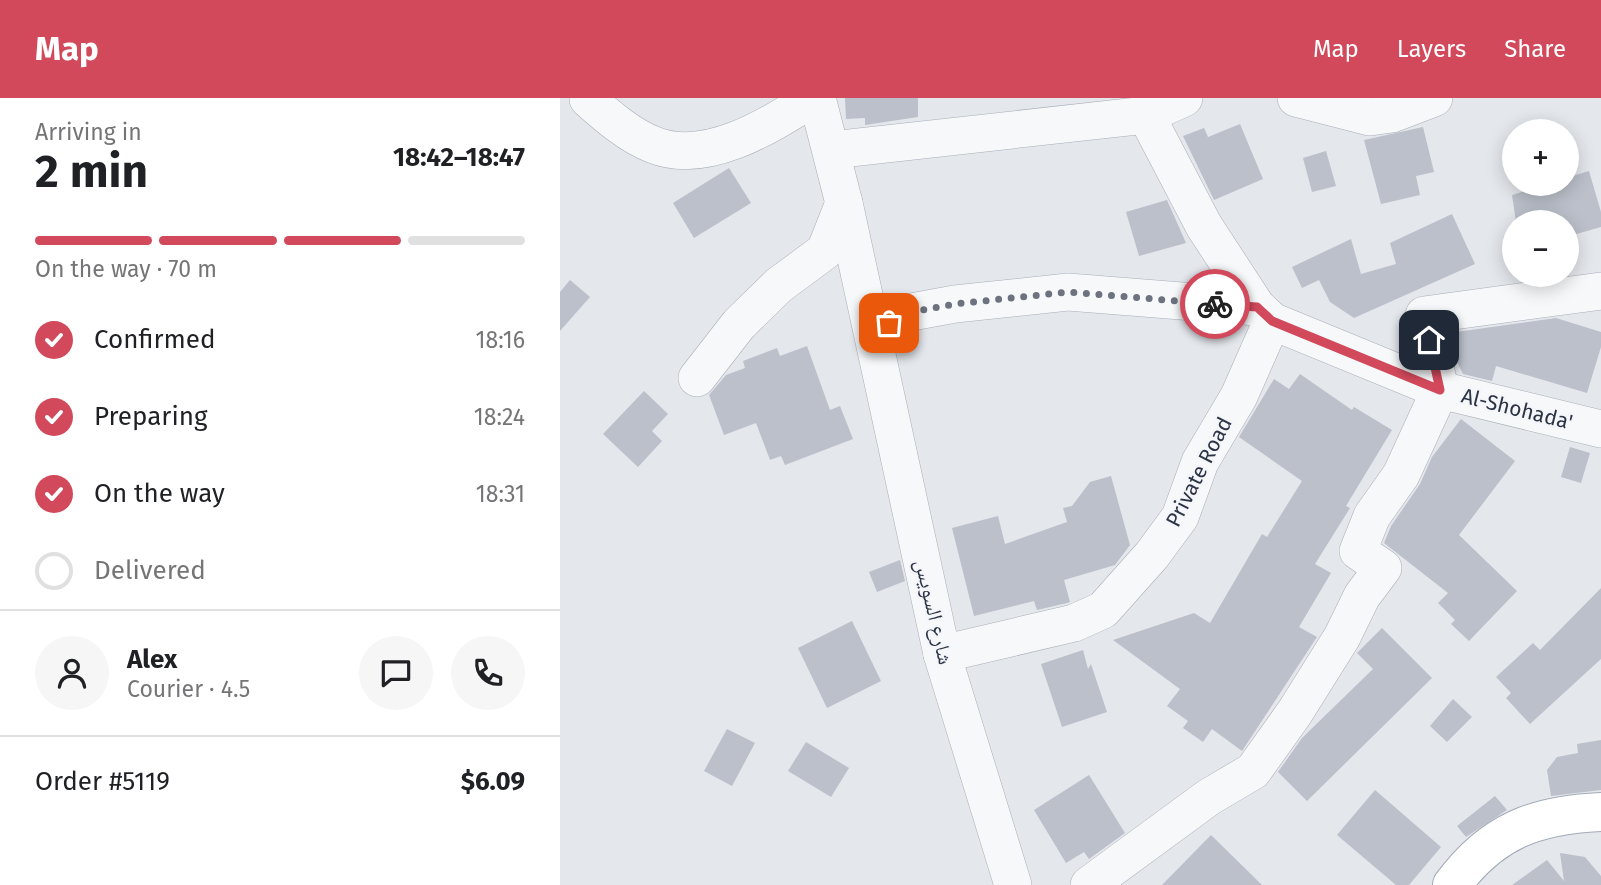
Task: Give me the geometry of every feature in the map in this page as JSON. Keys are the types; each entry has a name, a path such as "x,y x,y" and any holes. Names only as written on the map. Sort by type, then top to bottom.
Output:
{"main road":[{"path":"1452,885 1472,858 1498,838 1535,822 1577,813 1601,812"}],"street":[{"path":"588,99 611,120 655,146 701,151 771,124 815,98"},
{"name":"شارع السويس","path":"815,98 832,150 942,654 1013,885"},
{"path":"832,150 1146,115 1184,98"},
{"path":"1296,98 1370,117 1392,114 1434,98"},
{"path":"1146,115 1204,226 1265,314"},
{"path":"697,378 739,324 779,285 825,251 844,203"},
{"path":"1089,885 1209,797 1253,771 1288,722 1342,637 1362,596 1383,568 1358,551 1372,516 1401,475 1440,390 1424,315 1601,291"},
{"name":"Al-Shohada'","path":"873,334 906,313 955,304 1060,293 1265,314 1440,390 1601,429"},
{"name":"Private Road","path":"942,654 1062,626 1103,610 1152,555 1180,517 1200,462 1239,396 1265,314"}],"building":[{"path":"845,98 918,98 918,117 865,125 865,118 846,119"},
{"path":"1240,124 1263,179 1214,200 1183,136 1204,128 1208,137"},
{"path":"1423,127 1434,172 1416,176 1420,195 1381,204 1364,140"},
{"path":"1326,151 1336,186 1312,192 1303,158"},
{"path":"729,168 751,203 694,238 673,203"},
{"path":"1589,171 1601,212 1601,227 1579,233 1579,210 1514,210 1512,196 1579,196 1579,174"},
{"path":"1167,200 1186,243 1139,256 1126,212"},
{"path":"1452,214 1475,264 1354,318 1330,302 1319,280 1302,288 1292,267 1351,239 1361,274 1396,264 1390,243"},
{"path":"570,280 590,297 560,331 560,292"},
{"path":"1556,318 1601,332 1601,347 1587,393 1496,366 1492,381 1463,374 1455,358 1449,333"},
{"path":"807,346 830,410 840,406 853,439 785,465 781,456 770,460 756,423 724,435 709,395 726,375 745,368 743,361 777,348 780,356"},
{"path":"1300,374 1352,410 1354,407 1392,430 1346,506 1350,508 1315,564 1331,573 1299,627 1317,637 1242,751 1212,729 1203,742 1183,728 1188,721 1167,706 1180,689 1113,640 1194,613 1210,623 1262,534 1267,537 1302,481 1239,437 1274,379 1289,389"},
{"path":"644,391 668,414 652,431 662,441 638,467 603,434"},
{"path":"1461,419 1515,461 1459,535 1517,591 1469,641 1451,624 1455,620 1438,603 1448,593 1384,543 1391,526 1420,484 1432,457"},
{"path":"1570,447 1590,453 1581,483 1561,477"},
{"path":"1111,476 1130,545 1115,565 1064,580 1070,602 1037,610 1034,601 974,616 952,528 998,516 1005,544 1067,522 1063,508 1072,506 1090,482"},
{"path":"900,560 905,581 877,592 869,572"},
{"path":"1601,588 1601,659 1530,724 1506,698 1511,693 1496,677 1533,643 1540,650"},
{"path":"852,621 881,681 827,708 798,648"},
{"path":"1382,628 1432,678 1307,801 1278,772 1302,738 1373,669 1357,653"},
{"path":"1083,650 1088,669 1091,664 1107,712 1062,727 1041,664"},
{"path":"1453,699 1472,717 1447,742 1430,726"},
{"path":"727,729 755,743 732,786 704,771"},
{"path":"1601,740 1601,790 1551,796 1547,770 1557,757 1578,753 1577,744"},
{"path":"806,742 849,768 831,797 788,771"},
{"path":"1089,775 1125,833 1089,859 1084,852 1066,863 1034,810"},
{"path":"1375,790 1441,847 1409,885 1396,885 1337,835"},
{"path":"1495,796 1507,810 1466,837 1457,826"},
{"path":"1211,835 1262,885 1162,885"},
{"path":"1560,853 1585,857 1601,876 1601,885 1512,885 1547,860 1564,881"}],"way so far":[{"path":"889,323 906,313 955,304 1068,292 1215,304"}],"route":[{"path":"1215,304 1257,307 1272,321 1440,390 1429,340"}]}
